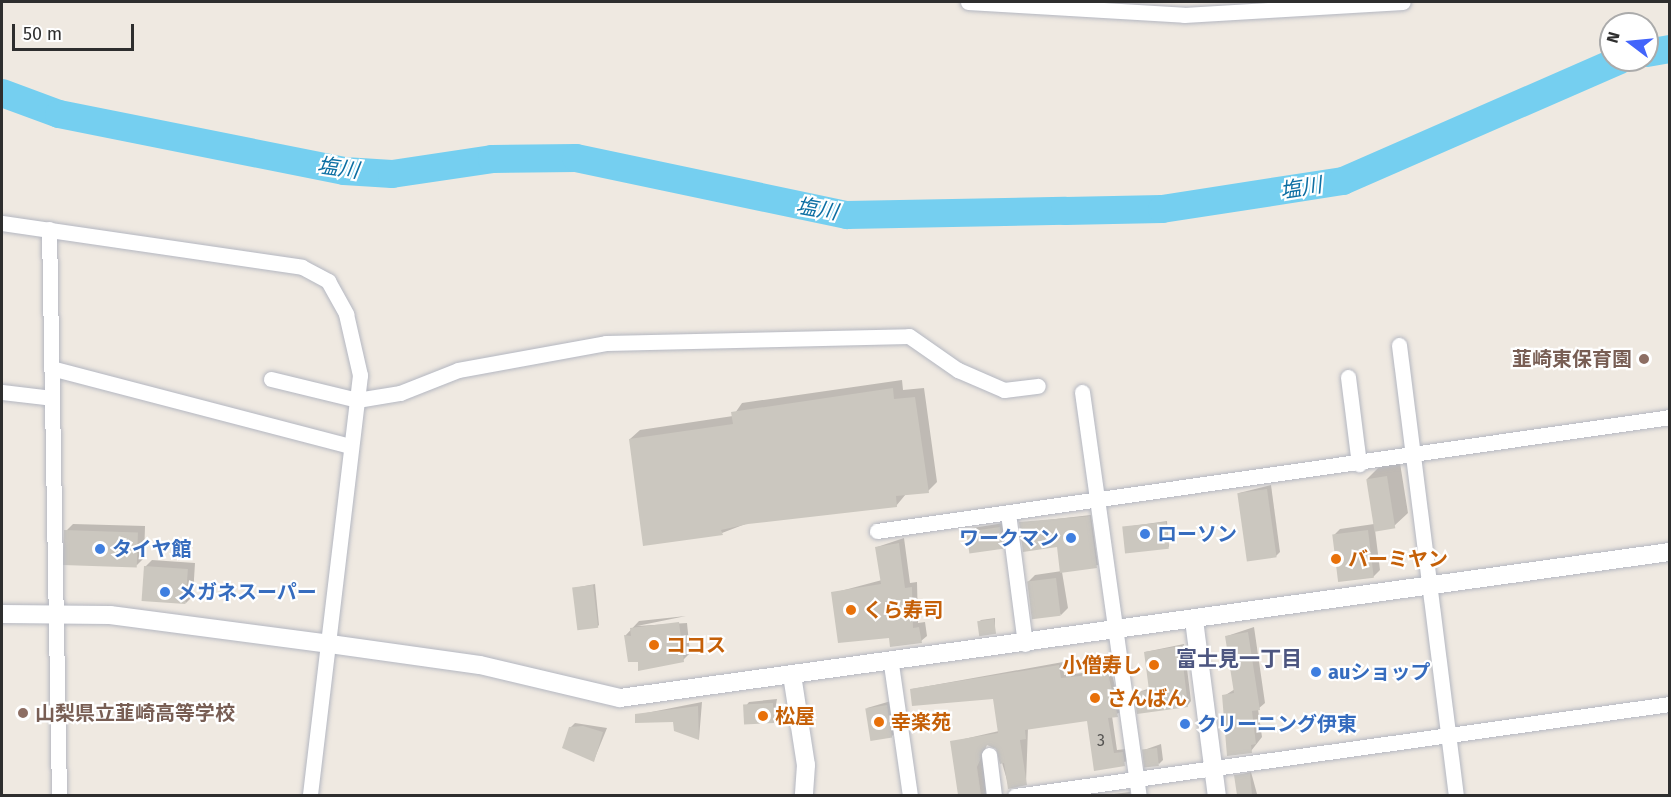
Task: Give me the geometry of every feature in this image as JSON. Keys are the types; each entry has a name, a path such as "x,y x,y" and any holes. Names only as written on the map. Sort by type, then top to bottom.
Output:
{"street":[{"path":"968,2 1113,7 1184,15 1403,2"},
{"path":"2,223 302,267 328,281 346,314 360,375 350,446 330,644 310,795"},
{"path":"49,229 59,795"},
{"path":"271,379 357,400 400,393 458,370 606,343 909,336 958,370 1004,390 1038,386"},
{"path":"1399,345 1411,457 1456,795"},
{"path":"51,368 350,446"},
{"path":"1348,377 1359,464"},
{"path":"2,392 52,398"},
{"path":"1082,392 1139,795"},
{"path":"877,531 1411,457 1670,417"},
{"path":"1008,513 1025,644"},
{"path":"2,614 110,615 330,644 480,665 620,698 891,664 1670,552"},
{"path":"1194,620 1217,795"},
{"path":"891,664 910,795"},
{"path":"792,675 806,765 804,795"},
{"path":"1015,795 1214,771 1670,704"},
{"path":"989,755 994,795"}],"building":[{"path":"893,388 894,399 915,397 929,493 896,496 897,507 748,524 721,530 723,535 643,546 629,439 733,424 731,412"},
{"path":"1387,476 1395,528 1375,532 1366,479"},
{"path":"1267,489 1277,557 1247,562 1237,493"},
{"path":"1090,516 1097,568 1060,573 1057,547 1023,552 1019,522"},
{"path":"1166,522 1169,549 1125,553 1122,527"},
{"path":"1000,527 1003,549 969,554 966,532"},
{"name":"タイヤ館","path":"64,530 138,533 137,568 63,565"},
{"path":"1368,530 1374,578 1338,582 1332,534"},
{"path":"899,543 905,588 912,587 913,628 919,627 922,643 890,647 889,638 838,643 831,592 881,584 875,547"},
{"name":"メガネスーパー","path":"144,566 188,569 185,604 142,601"},
{"path":"1056,578 1061,616 1032,619 1027,582"},
{"path":"593,585 598,628 577,630 572,588"},
{"path":"994,619 996,634 979,636 977,621"},
{"path":"679,622 684,662 638,671 638,662 628,662 624,635 631,636 630,628"},
{"path":"1248,632 1260,710 1252,711 1256,744 1251,745 1252,753 1227,756 1222,695 1234,693 1225,636"},
{"path":"1181,646 1188,707 1137,714 1134,693 1149,690 1144,652"},
{"path":"1059,665 1061,678 1108,673 1118,717 1108,718 1114,753 1123,752 1125,766 1094,771 1087,721 1025,730 1026,739 1020,740 1027,785 1008,789 1004,763 1000,764 996,749 987,745 977,767 981,795 958,795 950,741 998,733 993,699 912,706 910,689"},
{"path":"773,703 774,723 744,725 743,705"},
{"path":"887,705 892,738 870,741 865,708"},
{"path":"698,706 699,740 674,731 673,722 635,723 635,714"},
{"path":"583,726 603,732 594,762 562,748 569,727"},
{"path":"1157,748 1159,766 1144,767 1142,750"},
{"path":"1250,773 1252,795 1237,795 1234,775"}],"waterway":[{"name":"塩川","path":"1659,51 1670,49"},
{"name":"塩川","path":"2,93 59,114 344,171 392,174 492,159 576,158 847,215 1162,209 1343,181 1599,69"}],"place":[{"name":"韮崎東保育園","path":"1644,359"},
{"name":"ローソン","path":"1145,534"},
{"name":"ワークマン","path":"1071,538"},
{"name":"タイヤ館","path":"100,549"},
{"name":"バーミヤン","path":"1336,559"},
{"name":"メガネスーパー","path":"165,592"},
{"name":"くら寿司","path":"851,610"},
{"name":"ココス","path":"654,645"},
{"name":"小僧寿し","path":"1154,665"},
{"name":"auショップ","path":"1316,672"},
{"name":"さんばん","path":"1095,698"},
{"name":"山梨県立韮崎高等学校","path":"23,713"},
{"name":"松屋","path":"763,716"},
{"name":"幸楽苑","path":"879,722"},
{"name":"クリーニング伊東","path":"1185,724"}],"district":[{"name":"富士見一丁目","path":"1239,659"}]}
